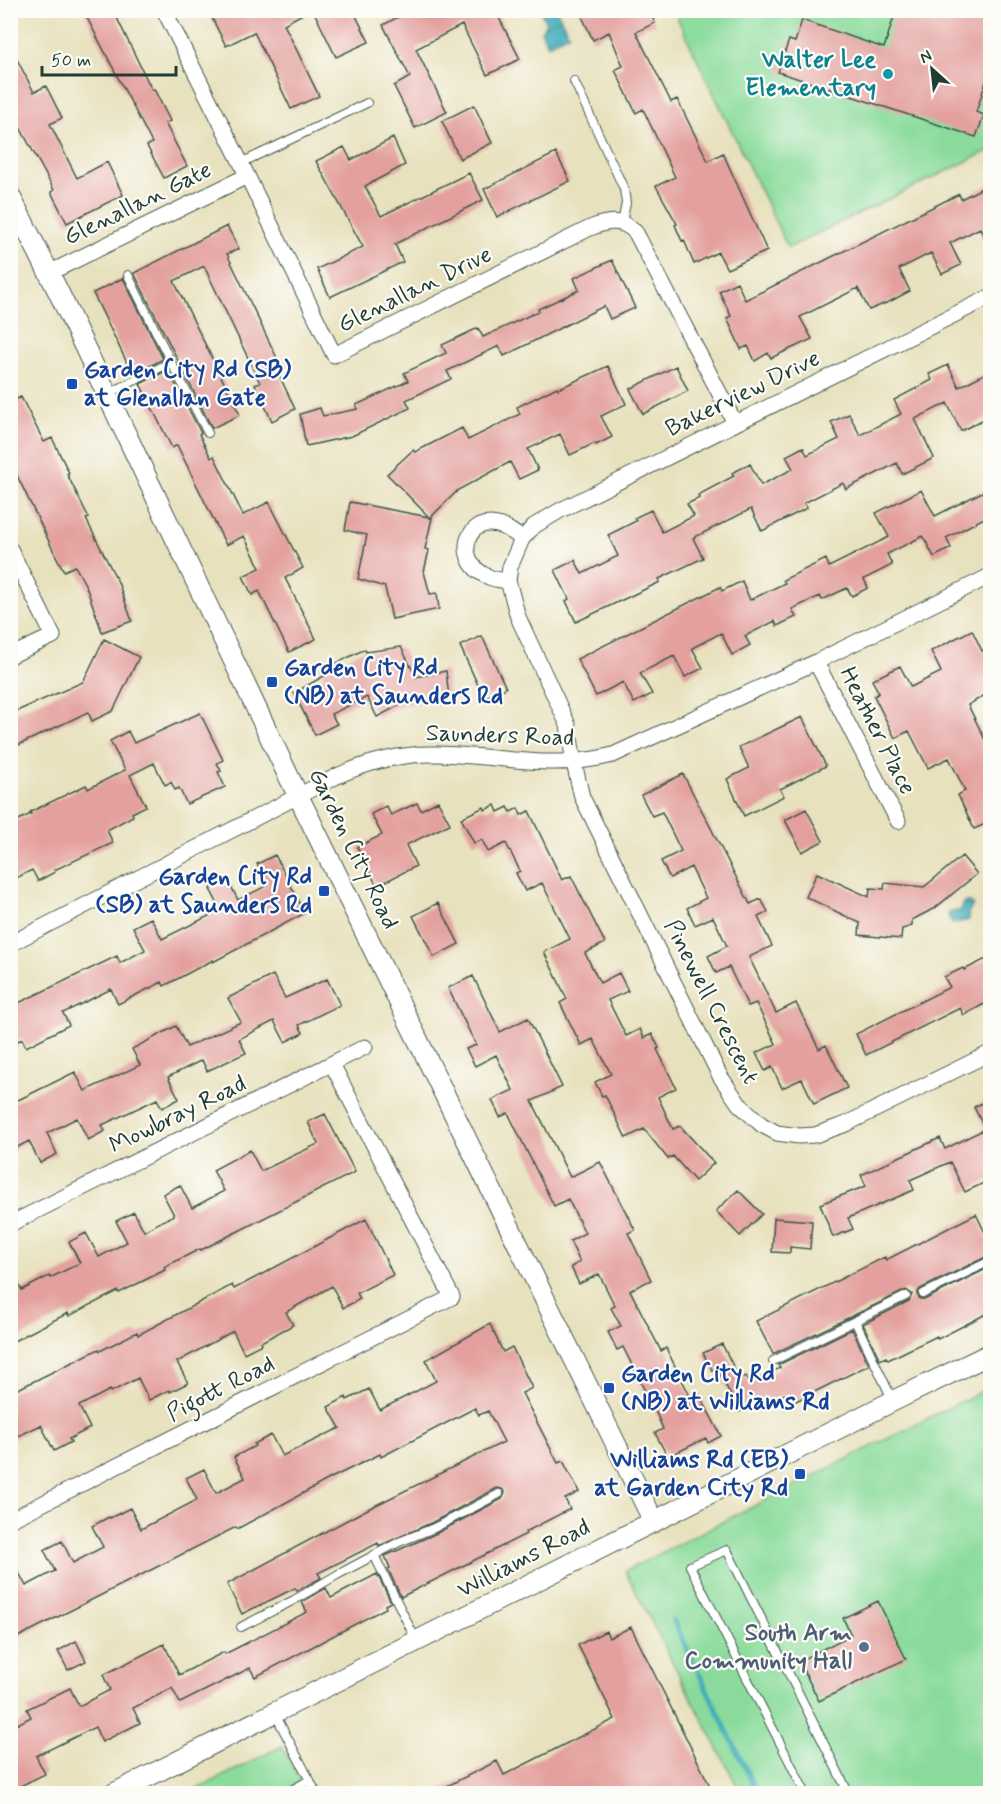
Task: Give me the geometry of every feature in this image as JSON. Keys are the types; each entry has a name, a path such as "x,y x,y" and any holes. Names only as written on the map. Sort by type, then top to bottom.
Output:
{"street":[{"name":"Glenallan Drive","path":"165,10 334,355 590,228 611,222 622,223"},
{"name":"Glenallan Gate","path":"49,273 244,170"},
{"name":"Garden City Road","path":"10,196 299,796 654,1522"},
{"path":"622,223 627,224 636,233 735,423"},
{"name":"Bakerview Drive","path":"508,581 510,567 522,540 534,526 559,511 990,297"},
{"path":"522,540 509,529 493,523 482,524 468,538 467,547 472,566 490,578 508,581 518,618 568,725 574,763"},
{"path":"10,549 53,636 10,656"},
{"name":"Saunders Road","path":"10,944 353,769 407,756 437,754 574,763 613,755 816,662 990,576"},
{"name":"Heather Place","path":"816,662 898,821"},
{"name":"Pinewell Crescent","path":"574,763 582,797 720,1076 739,1104 762,1125 777,1133 798,1136 815,1135 857,1119 990,1053"},
{"name":"Mowbray Road","path":"10,1224 365,1047"},
{"name":"Pigott Road","path":"10,1520 452,1298 332,1064"},
{"name":"Williams Road","path":"113,1794 990,1354"}],"lane":[{"path":"574,81 624,189 626,202 622,223"},
{"path":"244,170 366,103"},
{"path":"128,274 208,433"},
{"path":"107,394 171,362"},
{"path":"923,1294 990,1261"},
{"path":"773,1361 906,1296"},
{"path":"855,1321 893,1401"},
{"path":"241,1628 399,1542 434,1528 499,1494"},
{"path":"806,1794 690,1566 727,1550 849,1794"},
{"path":"374,1555 417,1641"},
{"path":"275,1712 317,1794"},
{"path":"284,1794 310,1780"}],"green space":[{"path":"674,11 990,11 990,150 788,248"},
{"path":"990,1387 990,1793 741,1793 625,1571"},
{"path":"282,1746 307,1793 188,1794"}],"water":[{"path":"540,11 557,11 569,34 548,45 541,31 546,23"},
{"path":"964,902 971,902 973,905 968,913 969,920 953,924 948,916 949,913 961,910"}],"building":[{"path":"83,10 113,10 152,90 154,89 170,121 165,123 187,166 164,178 147,146 152,143"},
{"path":"228,10 310,10 284,24 319,96 291,109 254,32 226,46 212,18"},
{"path":"313,10 353,10 369,42 336,57"},
{"path":"411,10 495,10 520,59 487,75 462,25 416,49 447,112 415,128 394,86 410,77 383,25"},
{"path":"579,10 649,10 655,23 636,32 671,102 677,99 708,161 723,153 767,251 727,269 718,252 694,264 675,225 677,224 656,186 675,177 643,109 636,113 615,70 623,66 609,32 593,40"},
{"name":"Walter Lee Elementary","path":"896,10 990,10 990,70 976,112 984,115 976,137 778,72 789,40 795,42 802,20 884,48"},
{"path":"10,46 34,92 46,86 62,118 50,124 77,178 107,162 123,195 67,223 51,192 54,190 10,109"},
{"path":"474,105 492,143 460,159 442,121"},
{"path":"393,138 405,165 365,186 381,216 469,173 483,200 395,244 403,262 330,297 317,269 363,247 316,161 344,147 351,160"},
{"path":"556,153 570,181 497,217 484,189"},
{"path":"990,184 990,250 980,228 950,243 961,265 942,274 931,253 899,269 910,291 891,301 869,310 858,288 800,317 812,339 771,358 768,353 755,361 748,346 741,349 727,318 731,316 719,291 737,282 745,300 959,194 961,199"},
{"path":"227,226 239,249 227,254 277,358 272,360 295,409 272,421 255,385 260,383 204,266 174,281 240,415 212,428 134,273"},
{"path":"612,260 635,308 610,319 604,306 504,356 499,346 447,371 451,379 406,400 410,408 352,436 306,446 300,414 320,408 323,416 358,409 356,405 408,381 404,373 446,353 442,345 478,328 483,337 539,311 538,309 579,290 574,278"},
{"path":"123,278 163,359 135,374 131,371 93,293"},
{"path":"948,365 959,387 990,371 990,416 961,431 947,403 915,419 934,458 902,474 897,463 846,489 843,483 804,503 807,508 762,531 751,509 693,538 703,558 659,579 660,582 576,622 566,601 569,599 555,570 575,560 582,574 618,556 608,535 636,521 634,518 651,510 662,532 694,516 687,504 699,498 698,495 734,476 732,473 750,464 761,485 793,469 786,456 803,447 807,455 839,439 831,422 849,414 860,435 901,414 894,400 932,380 929,374"},
{"path":"608,366 626,404 601,416 612,437 570,455 560,434 528,449 538,470 519,479 510,462 458,490 430,518 432,518 425,549 429,550 424,572 430,594 437,593 439,609 392,619 385,587 358,579 367,535 345,530 350,502 429,517 387,474 413,450 415,452 462,428 468,440 520,414 517,407 557,387 558,389"},
{"path":"676,366 688,391 643,414 630,389"},
{"path":"168,370 201,433 199,434 211,458 214,456 243,515 269,502 303,568 285,578 316,639 289,652 259,591 252,595 243,576 260,568 244,536 226,545 177,445 172,448 140,384"},
{"path":"21,397 44,442 52,438 89,518 86,519 118,582 132,621 102,632 86,586 75,566 64,571 55,554 10,461 10,402"},
{"path":"990,488 990,515 946,538 951,548 934,557 923,536 887,554 892,565 864,579 868,588 852,596 847,588 822,600 820,596 792,609 796,617 777,626 775,621 745,636 750,645 732,655 721,633 692,648 703,668 685,677 674,656 640,673 652,694 634,703 623,682 596,696 577,659 720,587 722,591 742,581 750,600 785,583 783,580 826,559 829,567 889,537 876,513 921,490 935,516"},
{"path":"972,630 982,651 990,647 990,692 968,705 990,750 990,822 974,829 958,795 965,791 949,758 928,768 909,731 895,738 874,696 879,693 872,680 900,666 911,687 941,672 931,651"},
{"path":"482,636 506,688 484,698 460,646"},
{"path":"104,639 139,657 113,711 92,721 88,712 10,749 10,714 83,682"},
{"path":"401,647 416,677 446,671 449,698 400,705 377,717 367,697 331,714 337,724 315,735 294,693 324,676 321,671 365,649 366,652"},
{"path":"200,713 223,760 217,763 221,771 218,772 225,787 187,804 179,788 175,790 171,782 165,785 154,763 130,775 146,806 107,830 113,843 54,870 55,872 38,881 32,870 10,881 10,824 86,785 88,789 125,770 110,741 128,731 134,743"},
{"path":"802,717 826,766 780,789 784,796 744,816 727,779 749,768 739,747"},
{"path":"683,774 750,904 761,899 768,912 758,917 772,946 749,957 776,1013 796,1003 819,1049 826,1045 847,1088 814,1104 802,1079 782,1088 772,1067 765,1071 756,1053 776,1044 756,1003 748,1006 729,967 716,973 708,956 727,946 713,917 695,925 687,908 706,898 691,867 670,878 661,861 681,851 662,812 652,816 641,795"},
{"path":"438,801 450,824 406,845 416,866 377,886 357,847 382,835 371,814 386,806 391,815 417,803 421,810"},
{"path":"495,805 498,812 508,807 511,812 518,808 521,815 529,811 562,880 571,876 605,943 585,953 600,983 619,973 628,991 608,1000 626,1036 640,1029 644,1038 652,1034 676,1088 658,1097 673,1129 680,1126 714,1163 695,1181 673,1156 668,1159 644,1129 626,1138 605,1095 602,1096 595,1082 611,1074 593,1039 581,1045 560,1003 567,999 544,952 570,939 542,883 525,891 516,873 520,871 506,843 488,852 482,840 474,843 461,818 484,807 485,810"},
{"path":"806,809 823,841 802,852 785,820"},
{"path":"275,855 305,913 164,986 162,982 118,1004 111,989 63,1013 69,1025 26,1047 22,1039 10,1045 10,1007 117,956 120,963 145,950 133,927 151,918 162,939 221,910 210,889 228,880 238,900 268,885 257,864"},
{"path":"962,856 977,874 935,908 912,920 912,926 902,929 901,939 859,935 860,923 806,897 817,873 869,897 870,888 884,889 885,883 924,887"},
{"path":"438,903 459,944 434,957 413,916"},
{"path":"990,957 990,1001 964,1015 960,1008 866,1055 856,1034 950,987 944,977"},
{"path":"273,975 285,998 327,979 340,1005 299,1025 303,1033 285,1042 274,1021 239,1039 246,1053 207,1071 202,1060 168,1077 179,1099 162,1108 157,1099 102,1125 105,1131 88,1140 77,1118 47,1133 57,1154 40,1163 29,1141 10,1151 10,1104 75,1072 85,1091 140,1065 132,1049 176,1026 187,1047 241,1022 228,998"},
{"path":"473,976 500,1032 528,1018 562,1087 532,1101 570,1177 600,1162 635,1230 628,1233 651,1280 630,1290 661,1351 666,1348 691,1398 699,1394 721,1436 708,1443 706,1438 668,1457 655,1433 663,1429 657,1415 623,1347 617,1350 608,1332 621,1326 611,1308 615,1306 599,1274 579,1284 571,1267 580,1262 570,1241 585,1233 568,1199 554,1206 508,1113 500,1117 492,1100 513,1090 496,1055 475,1066 466,1049 476,1045 448,988"},
{"path":"990,1099 990,1180 965,1192 950,1162 910,1180 914,1190 848,1218 853,1229 833,1237 820,1204 866,1186 861,1175 940,1138 945,1149 985,1129 974,1107"},
{"path":"325,1114 355,1172 164,1267 165,1270 119,1293 118,1291 69,1316 68,1313 10,1343 10,1269 22,1290 49,1276 50,1278 80,1263 69,1242 86,1233 99,1257 127,1242 116,1221 134,1212 144,1231 174,1215 163,1194 180,1185 192,1208 224,1191 213,1170 250,1150 261,1171 318,1144 308,1122"},
{"path":"738,1190 762,1214 740,1236 716,1211"},
{"path":"976,1214 990,1243 990,1255 920,1289 917,1294 920,1299 926,1299 990,1267 990,1312 938,1339 937,1336 888,1360 886,1357 880,1360 863,1324 909,1301 912,1294 906,1290 773,1354 756,1321 885,1257 886,1260"},
{"path":"774,1218 812,1221 810,1249 790,1247 790,1253 772,1252"},
{"path":"366,1219 393,1275 357,1293 360,1299 343,1308 332,1286 286,1312 293,1325 244,1353 233,1331 177,1362 188,1383 149,1400 138,1378 111,1392 110,1390 79,1406 90,1428 69,1439 71,1442 54,1451 41,1425 10,1440 10,1393 99,1349 100,1351 137,1332 138,1335 232,1285 234,1289"},
{"path":"490,1324 503,1352 512,1347 532,1388 522,1393 558,1463 563,1461 579,1492 565,1499 570,1509 525,1532 526,1534 401,1597 388,1569 390,1568 385,1556 437,1533 502,1499 505,1492 497,1488 431,1523 379,1546 378,1543 318,1573 321,1578 297,1591 295,1588 242,1614 227,1584 364,1511 504,1442 488,1411 479,1415 475,1408 381,1457 380,1454 331,1478 237,1529 236,1527 10,1641 10,1556 26,1586 55,1571 44,1550 62,1541 73,1563 103,1547 92,1526 109,1517 130,1508 141,1529 197,1500 186,1478 204,1469 216,1493 245,1478 234,1457 271,1435 282,1456 340,1428 328,1407 346,1397 347,1400 369,1389 380,1410 436,1381 426,1360"},
{"path":"852,1329 869,1365 790,1404 785,1394 757,1408 755,1404 739,1412 717,1368 712,1370 703,1353 722,1344 740,1380 746,1376 750,1383 780,1368 778,1365"},
{"path":"377,1574 391,1602 385,1605 386,1608 255,1677 250,1668 180,1703 172,1688 133,1708 140,1723 102,1742 95,1727 36,1756 45,1774 10,1791 10,1728 31,1717 27,1709 70,1688 79,1706 110,1690 103,1675 164,1644 179,1675 307,1612 302,1602 326,1588 331,1598"},
{"name":"South Arm Community Hall","path":"878,1601 906,1659 819,1701 799,1661 851,1635 843,1618"},
{"path":"631,1627 714,1794 431,1794 497,1761 504,1775 615,1719 578,1645 606,1631 609,1638"},
{"path":"76,1641 86,1661 68,1670 58,1651"}],"waterway":[{"path":"673,1620 758,1794"}],"place":[{"name":"Walter Lee Elementary","path":"888,74"},
{"name":"Garden City Rd (SB) at Glenallan Gate","path":"72,384"},
{"name":"Garden City Rd (NB) at Saunders Rd","path":"272,682"},
{"name":"Garden City Rd (SB) at Saunders Rd","path":"324,891"},
{"name":"Garden City Rd (NB) at Williams Rd","path":"609,1388"},
{"name":"Williams Rd (EB) at Garden City Rd","path":"800,1474"},
{"name":"South Arm Community Hall","path":"864,1647"}]}
